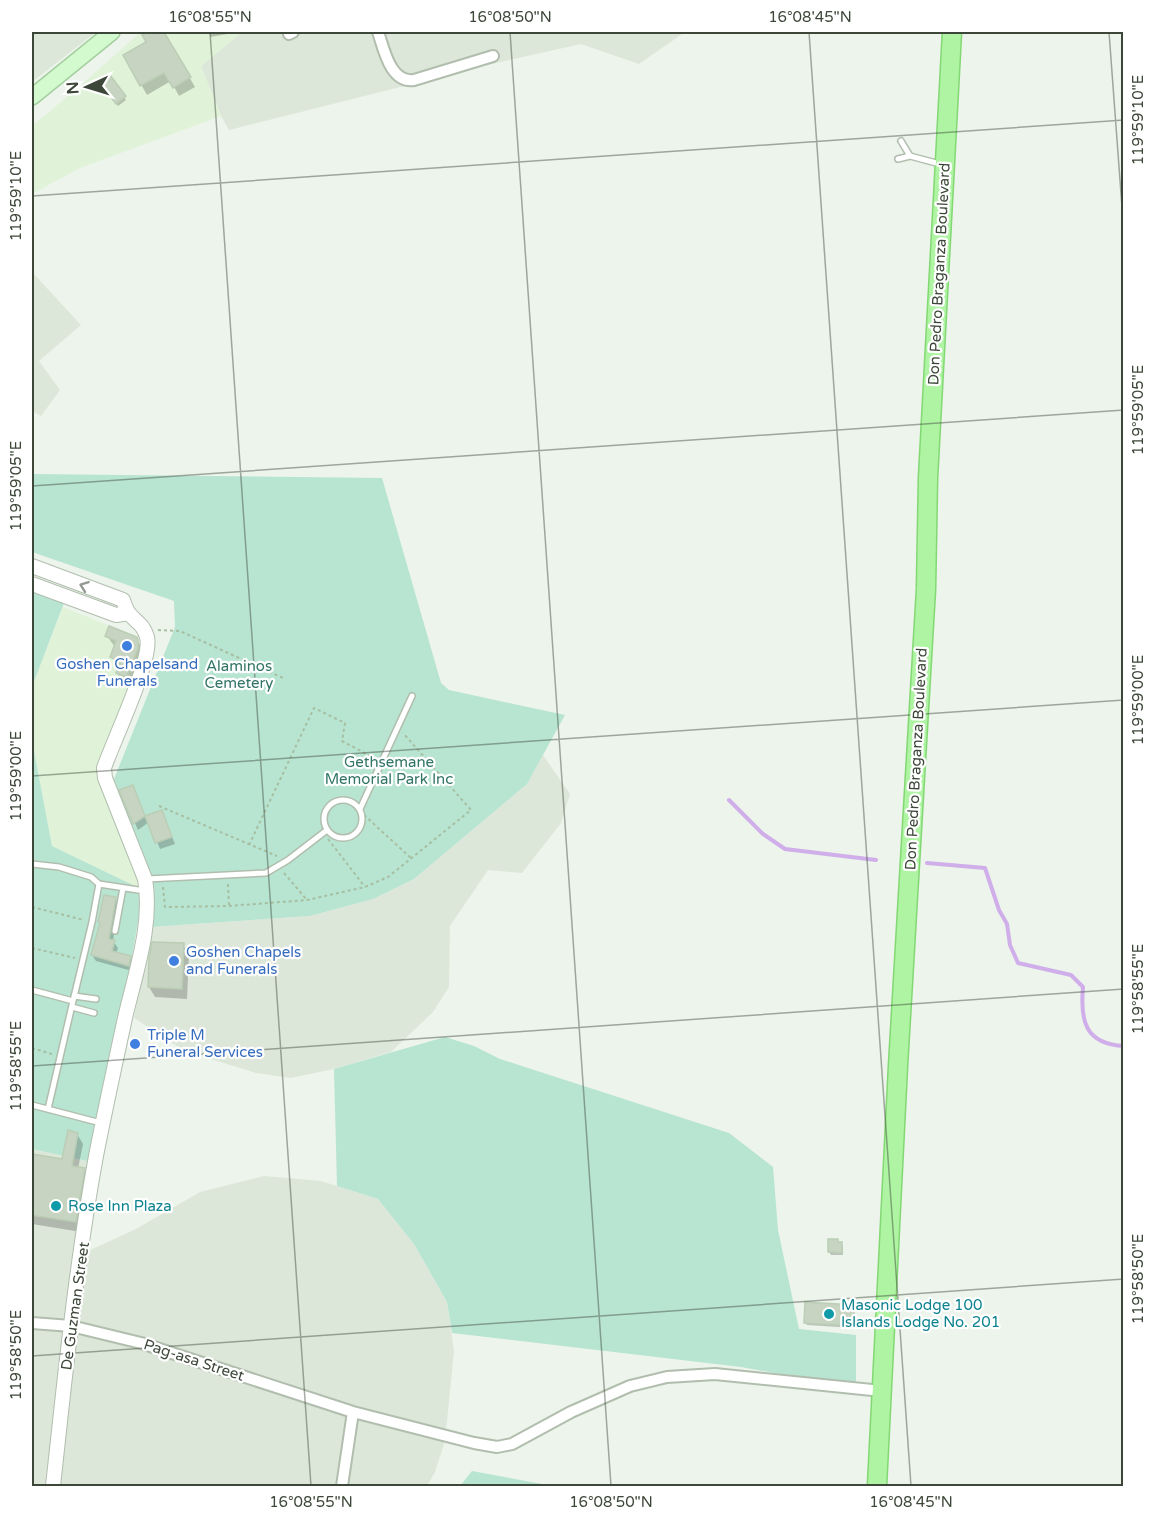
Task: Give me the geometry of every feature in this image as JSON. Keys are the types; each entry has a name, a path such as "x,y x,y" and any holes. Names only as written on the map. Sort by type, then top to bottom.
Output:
{"main road":[{"path":"32,98 112,32"},
{"name":"Don Pedro Braganza Boulevard","path":"877,1486 898,1054 926,589 928,478 952,32"}],"street":[{"path":"378,32 397,76 408,80 493,56"},
{"path":"32,566 123,600 122,614"},
{"path":"32,584 122,614 139,622 145,630"},
{"name":"De Guzman Street","path":"53,1486 70,1326 103,1123 147,913 146,885 105,778 105,768 143,667 148,648 145,630"},
{"name":"Pag-asa Street","path":"32,1323 70,1326 141,1343 353,1412 497,1447 512,1444 630,1386 667,1377 715,1374 882,1391"},
{"path":"342,1486 353,1412"}],"lane":[{"path":"902,141 910,156"},
{"path":"898,159 910,156 945,165"},
{"path":"361,811 355,803 338,800 324,812 325,831 343,840 359,831 362,823 361,811 412,696"},
{"path":"32,864 58,867 91,877 99,884 123,888 146,885 162,878 266,873 288,860 325,831"},
{"path":"48,1109 84,960 99,884"},
{"path":"115,931 123,888"},
{"path":"32,990 73,1001 94,1013"},
{"path":"73,1001 96,999"},
{"path":"32,1105 103,1123"}],"path":[{"path":"145,630 180,631 283,678"},
{"path":"249,845 314,708 345,723 342,741 381,762"},
{"path":"162,878 165,907 229,906 308,900 365,887 388,877 471,810 398,727"},
{"path":"159,806 288,860"},
{"path":"361,811 412,859"},
{"path":"325,831 365,887"},
{"path":"279,866 308,900"},
{"path":"227,874 229,906"},
{"path":"32,907 92,922"},
{"path":"32,948 84,960"},
{"path":"32,1048 61,1056"}],"shaded area":[{"path":"32,32 96,32 32,82"},
{"path":"141,32 242,32 201,66 221,116 80,168 32,194 32,126"},
{"path":"242,32 685,32 639,64 581,44 229,130 201,66"},
{"path":"32,272 81,325 39,361 60,390 41,416 32,411"},
{"path":"63,607 137,637 143,648 98,773 141,885 137,887 52,846 32,740 32,687"},
{"path":"543,755 570,794 561,823 522,873 488,870 450,926 449,987 433,1012 391,1052 334,1069 291,1078 256,1073 185,1051 134,1018 150,927 310,916 373,899 414,879 527,784"},
{"path":"32,1149 95,1163 86,1252 136,1229 200,1192 264,1176 321,1181 378,1199 414,1244 447,1302 454,1351 445,1441 435,1472 427,1486 59,1486 71,1326 32,1322"},
{"path":"32,1324 66,1329 49,1486 32,1486"}],"green space":[{"path":"32,474 382,478 441,683 449,690 565,715 527,784 414,879 373,899 310,916 150,927 137,846 114,779 175,627 174,601 32,552"},
{"path":"32,590 64,603 32,687"},
{"path":"32,740 52,846 141,889 142,898 124,1003 90,1159 87,1161 32,1149"},
{"path":"445,1037 474,1046 500,1059 729,1133 773,1167 778,1230 799,1329 856,1335 856,1388 741,1367 452,1333 447,1302 414,1244 378,1199 337,1186 334,1069"},
{"path":"472,1471 553,1486 460,1486"}],"building":[{"path":"148,32 164,32 191,77 173,88 164,73 140,86 123,55 146,42 142,35"},
{"path":"110,75 126,96 116,104 100,83"},
{"path":"109,626 137,637 138,640 138,649 126,677 116,673 120,661 110,657 116,641 105,636"},
{"path":"133,785 145,816 133,824 119,790"},
{"path":"162,810 172,837 155,843 145,816"},
{"path":"104,895 116,897 109,939 115,940 112,951 131,956 129,966 91,955 100,923 98,922"},
{"path":"152,942 184,943 182,989 148,987"},
{"path":"68,1130 78,1133 72,1166 85,1168 76,1222 32,1215 32,1154 62,1159"},
{"path":"828,1239 838,1239 838,1242 842,1242 842,1253 828,1252"},
{"name":"Masonic Lodge 100 Islands Lodge No. 201","path":"805,1302 854,1305 853,1326 804,1323"}],"waterway":[{"path":"729,800 763,834 785,849 876,860"},
{"path":"927,863 985,868 999,910 1007,924 1010,945 1018,963 1071,975 1083,987 1084,1020 1093,1035 1101,1041 1124,1046"}],"place":[{"name":"Goshen Chapelsand Funerals","path":"127,646"},
{"name":"Goshen Chapels and Funerals","path":"174,961"},
{"name":"Triple M Funeral Services","path":"135,1044"},
{"name":"Rose Inn Plaza","path":"56,1206"},
{"name":"Masonic Lodge 100 Islands Lodge No. 201","path":"829,1314"}],"park label":[{"name":"Alaminos Cemetery","path":"239,674"},
{"name":"Gethsemane Memorial Park Inc","path":"389,770"}]}
